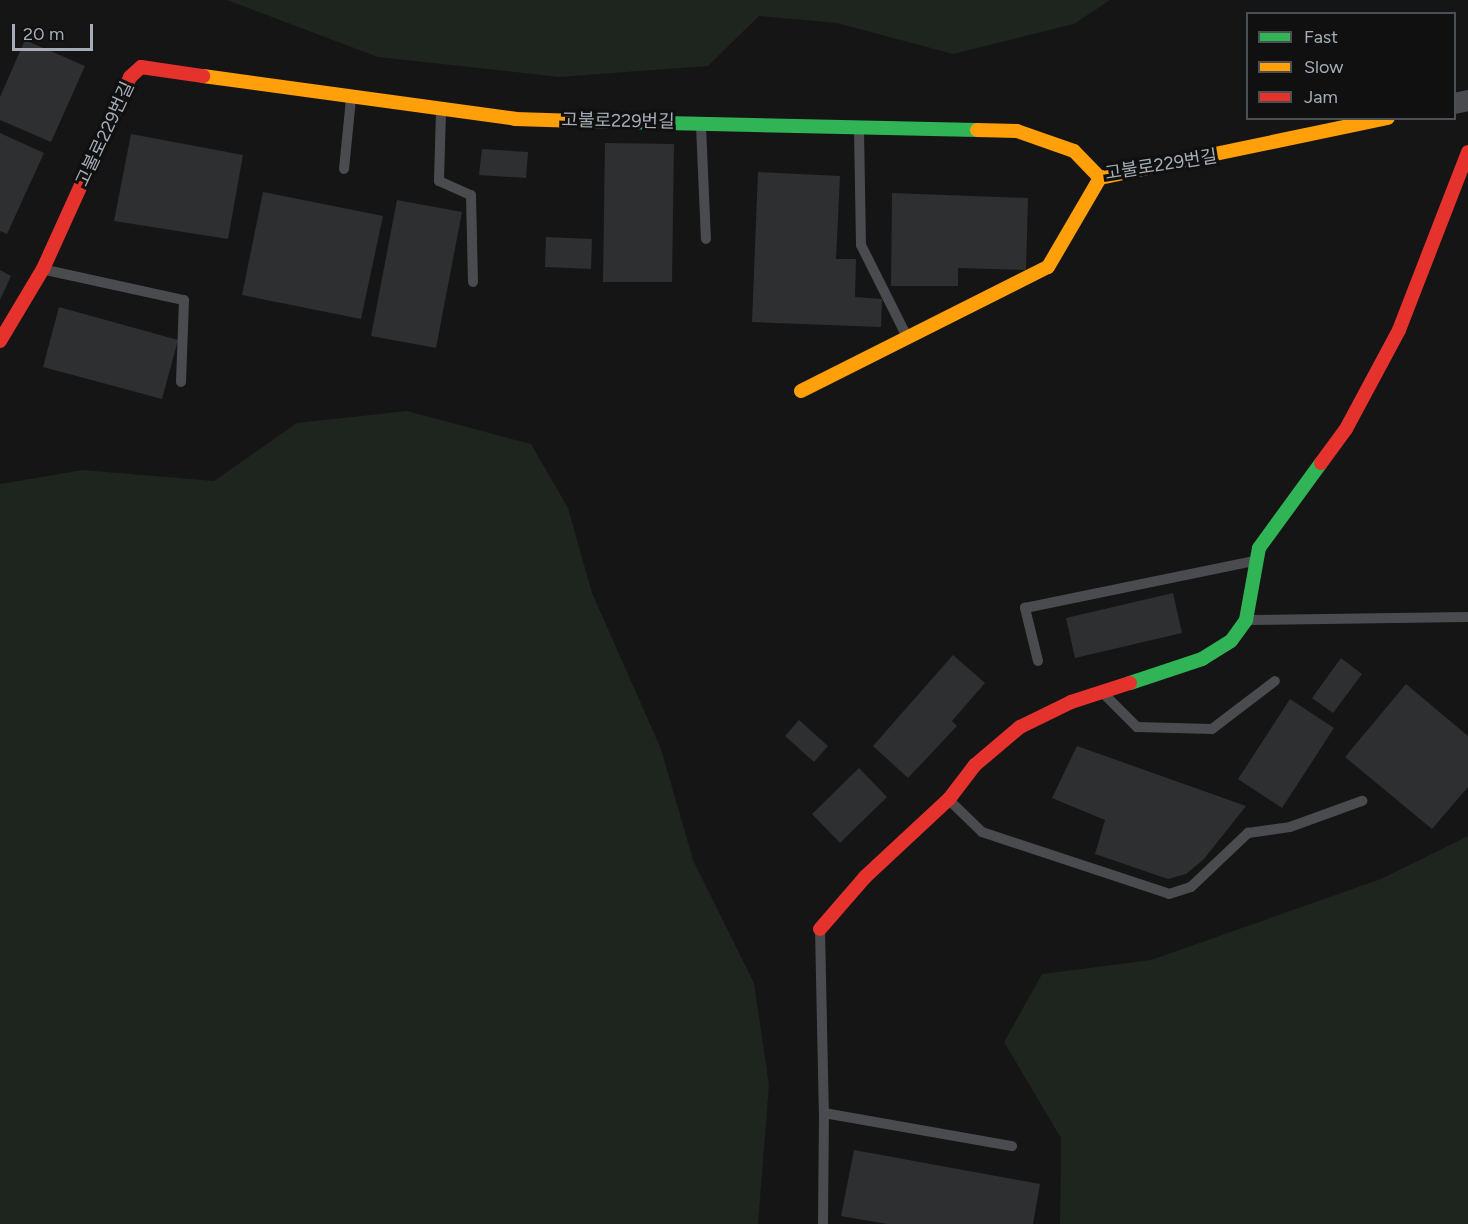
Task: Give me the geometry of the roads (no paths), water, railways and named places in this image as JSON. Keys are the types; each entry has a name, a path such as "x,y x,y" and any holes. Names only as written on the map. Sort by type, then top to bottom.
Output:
{"street":[{"name":"고불로229번길","path":"0,340 43,269 130,76 141,67 515,119 1017,131 1074,151 1100,177 1378,120"},
{"path":"820,929 865,877 949,799 975,765 1020,726 1102,692 1202,659 1231,641 1246,620 1259,548 1346,429 1399,330 1468,152"},
{"path":"801,391 1048,267 1100,177"}],"lane":[{"path":"344,169 351,96"},
{"path":"441,109 439,181 471,195 472,282"},
{"path":"701,123 706,239"},
{"path":"859,127 861,245 907,338"},
{"path":"43,269 184,300 181,382"},
{"path":"1038,661 1025,608 1256,560"},
{"path":"1246,620 1468,617"},
{"path":"1102,692 1137,727 1212,729 1275,681"},
{"path":"949,799 982,832 1169,894 1191,887 1248,833 1290,827 1362,801"},
{"path":"820,929 824,1113 823,1224"},
{"path":"824,1113 1012,1146"}]}
